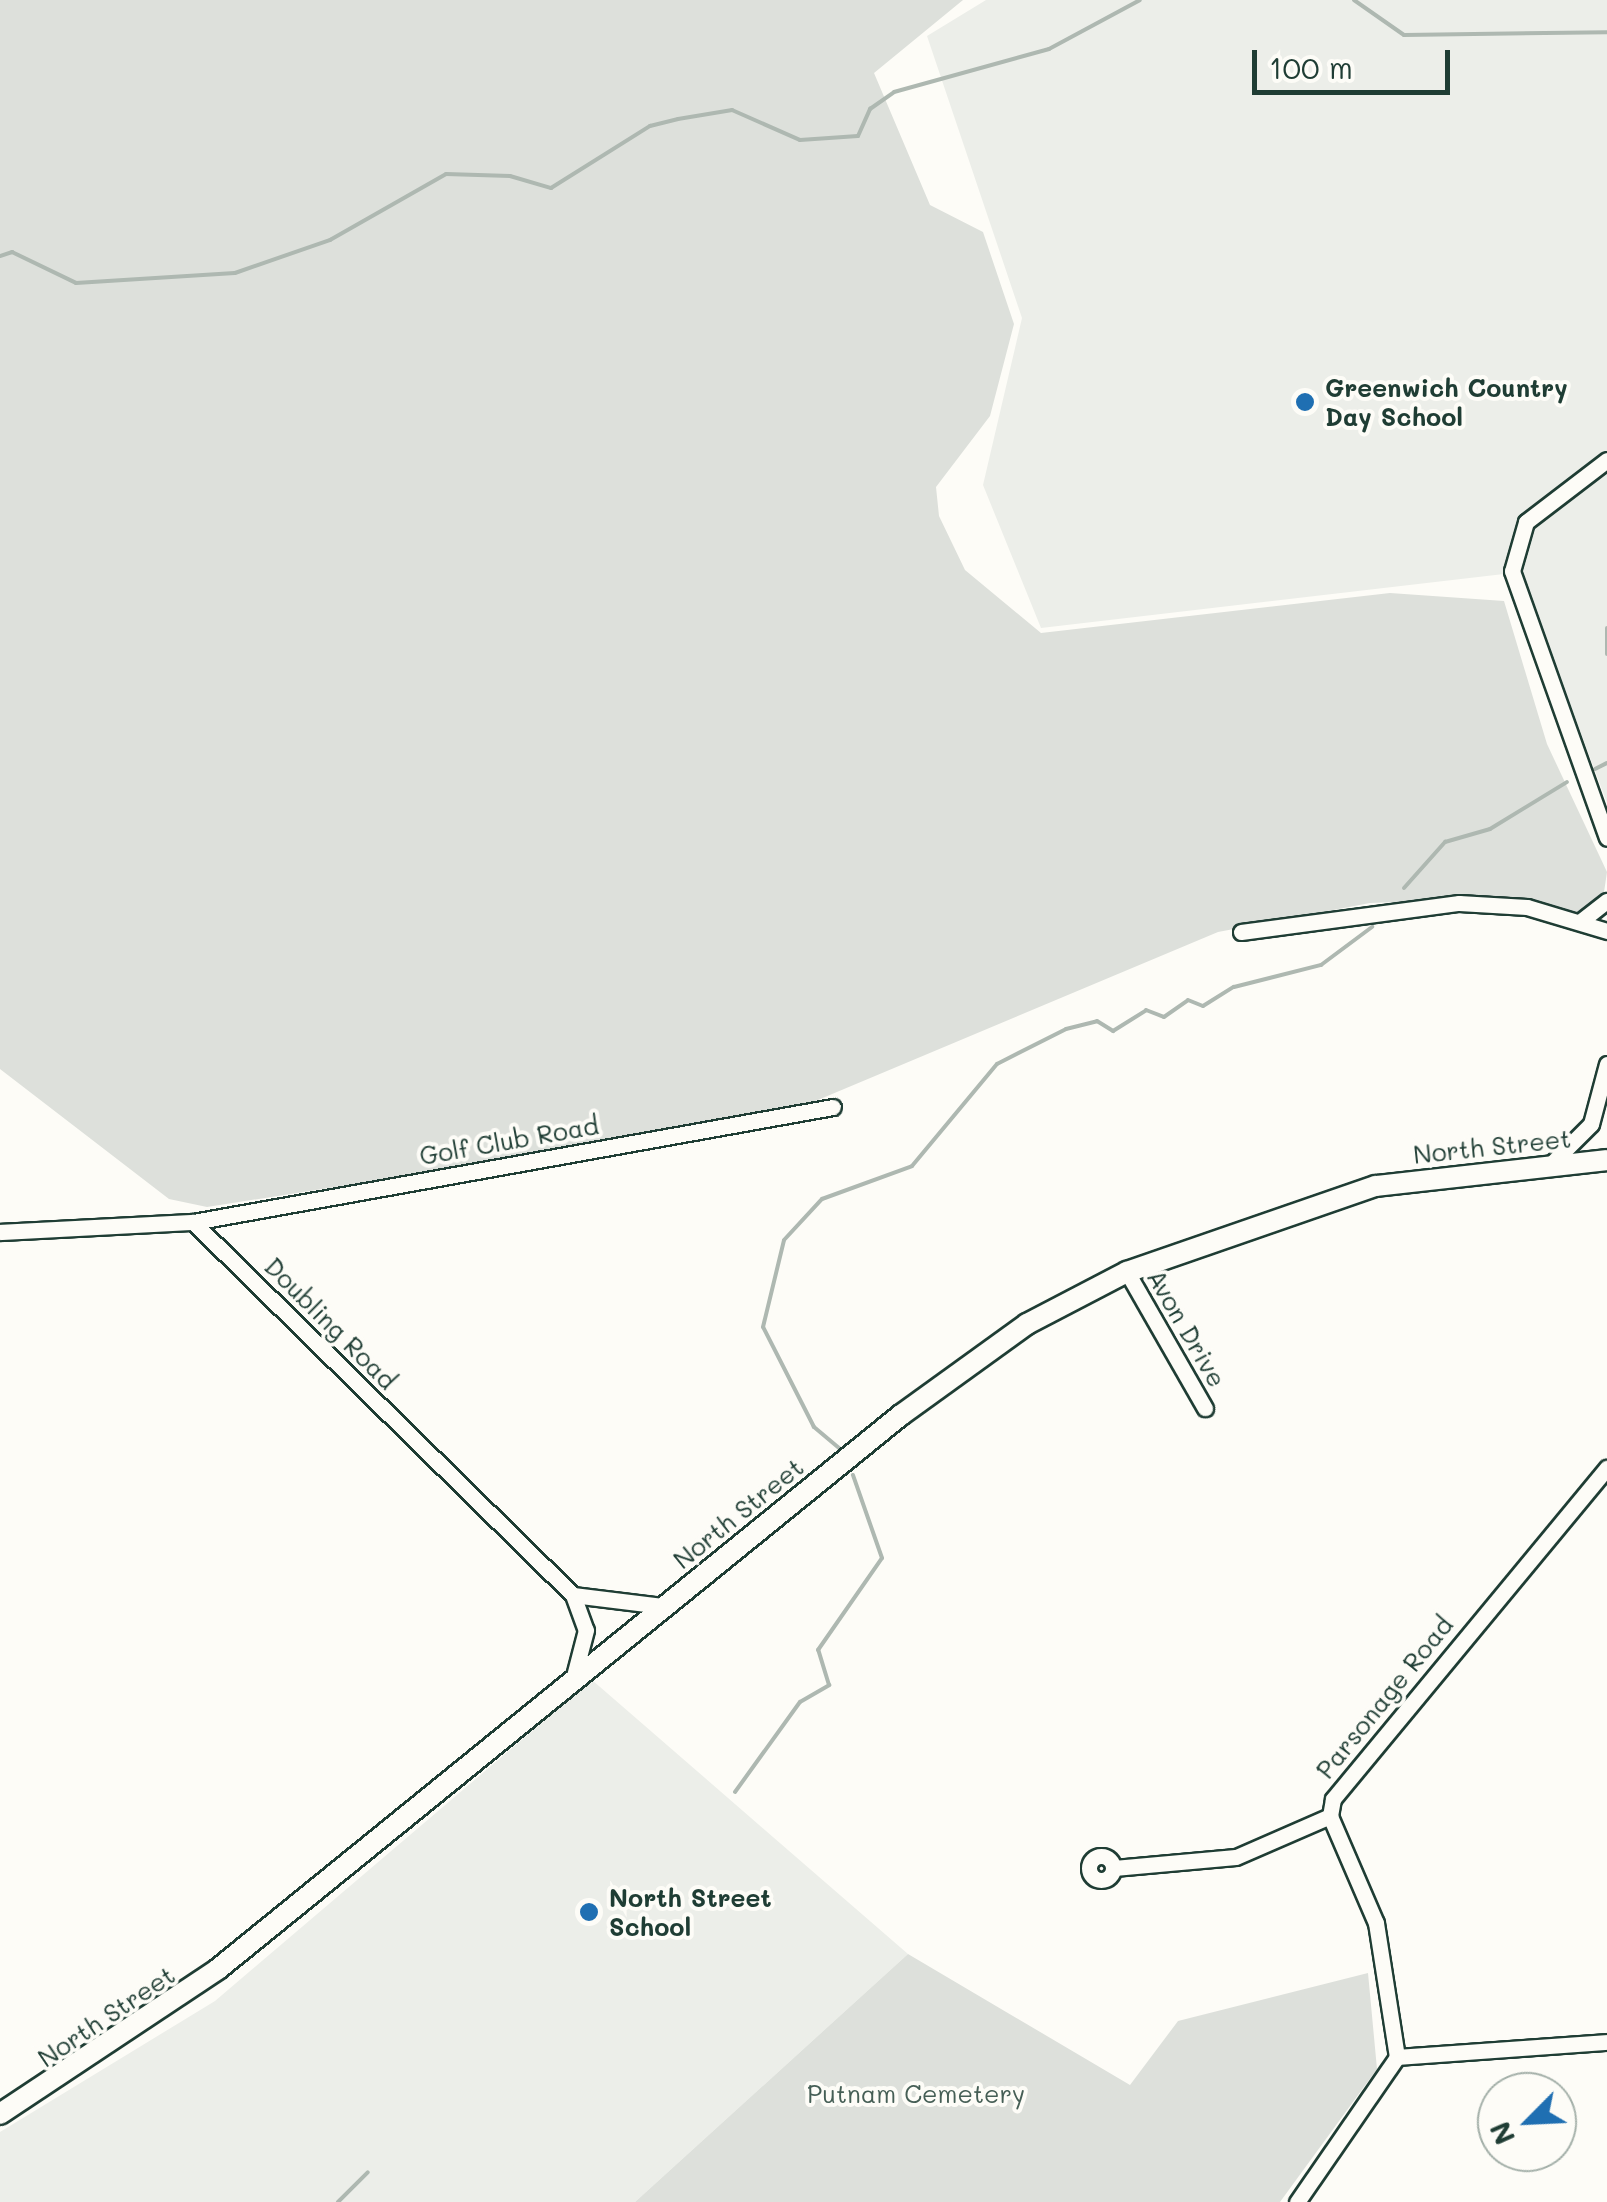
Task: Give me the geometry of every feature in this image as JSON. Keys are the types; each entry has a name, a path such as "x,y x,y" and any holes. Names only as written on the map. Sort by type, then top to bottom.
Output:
{"main road":[{"name":"North Street","path":"0,2114 205,1979 574,1676 978,1359 1127,1272 1376,1186 1552,1163 1607,1160"}],"street":[{"path":"1607,460 1526,522 1512,571 1607,838"},
{"path":"1581,921 1607,901"},
{"path":"1241,932 1458,903 1581,921 1607,931"},
{"path":"1552,1163 1591,1124 1605,1100 1607,1064"},
{"name":"Golf Club Road","path":"193,1222 833,1108"},
{"path":"0,1232 193,1222"},
{"name":"Doubling Road","path":"193,1222 573,1595"},
{"name":"Avon Drive","path":"1127,1272 1205,1408"},
{"name":"Parsonage Road","path":"1397,2057 1376,1923 1330,1816 1342,1781 1607,1468"},
{"path":"574,1676 586,1630 573,1595 662,1606"},
{"path":"1114,1868 1236,1857 1330,1816"},
{"path":"1297,2202 1384,2089 1397,2057 1607,2042"}],"shaded area":[{"name":"Greenwich Country Day School","path":"986,0 1607,0 1607,803 1521,572 1041,628 983,485 1022,318 927,36"},
{"name":"North Street School","path":"592,1680 908,1954 635,2202 0,2202 0,2132 215,2001"}],"green space":[{"path":"0,0 963,0 874,73 930,205 983,232 1014,324 990,416 936,487 939,516 965,570 1041,633 1390,593 1504,601 1547,744 1607,872 1603,899 1576,913 1450,900 1370,903 1218,932 775,1118 207,1207 169,1199 0,1069"},
{"name":"Putnam Cemetery","path":"908,1954 1130,2085 1178,2021 1368,1973 1377,2069 1280,2202 635,2202"}],"waterway":[{"path":"0,256 12,252 76,283 235,273 330,240 446,174 510,176 551,188 650,126 678,119 732,110 800,140 858,136 870,109 894,92 1049,49 1140,0"},
{"path":"1354,0 1404,35 1607,32"},
{"path":"1607,628 1607,654"},
{"path":"1595,769 1607,763"},
{"path":"1404,888 1445,842 1490,829 1567,782"},
{"path":"839,1448 814,1427 763,1327 784,1240 822,1199 912,1166 997,1064 1066,1029 1097,1021 1113,1031 1146,1010 1164,1017 1188,1000 1203,1006 1234,987 1321,965 1372,927"},
{"path":"735,1792 800,1702 829,1685 818,1650 882,1558 853,1475"},
{"path":"338,2202 368,2172"}],"place":[{"name":"Greenwich Country Day School","path":"1305,402"},
{"name":"North Street School","path":"589,1912"}]}
